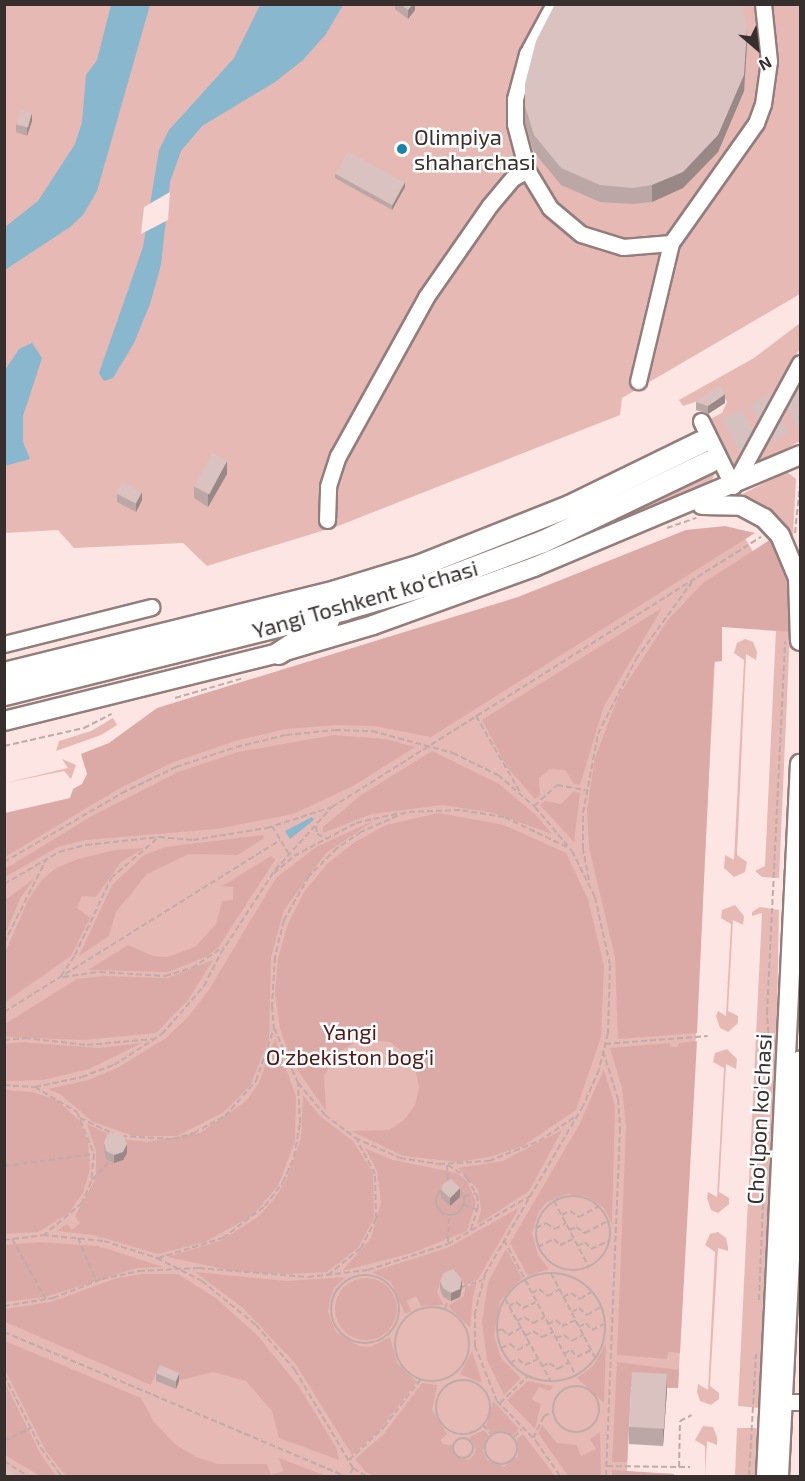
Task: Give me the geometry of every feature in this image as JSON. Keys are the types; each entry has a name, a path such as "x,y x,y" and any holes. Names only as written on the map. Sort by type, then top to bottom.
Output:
{"highway":[{"name":"Yangi Toshkent ko‘chasi","path":"4,674 335,591 420,565 560,510 701,432"},
{"name":"Yangi Toshkent ko‘chasi","path":"4,694 344,609 506,556 710,461"},
{"path":"278,653 344,609"}],"main road":[{"path":"659,523 801,455"},
{"path":"4,721 278,653 435,604 659,523 722,503 750,509 770,523 786,544 796,570 801,641"},
{"name":"Cho'lpon ko'chasi","path":"766,1476 798,898 801,764"},
{"name":"Cho'lpon ko'chasi","path":"779,1476 792,1402 801,1061"}],"lane":[{"path":"554,4 527,54 515,99 515,124 527,170 550,208 581,234 623,247 671,243"},
{"path":"638,381 671,243 756,123 763,104 769,61 763,4"},
{"path":"327,520 328,486 338,456 420,307 490,205 513,178 527,170"},
{"path":"733,486 801,363"},
{"path":"701,432 733,486"},
{"path":"4,644 151,607"}],"path":[{"path":"795,536 801,485"},
{"path":"659,523 699,518"},
{"path":"755,528 768,540"},
{"path":"4,1085 35,1087 114,1065 156,1038 188,1009 271,875 332,807 763,535"},
{"path":"590,886 583,849 586,790 598,735 612,702 636,659 694,579"},
{"path":"771,1068 767,1013 786,630"},
{"path":"175,698 252,675"},
{"path":"4,746 84,728 112,714"},
{"path":"476,716 521,794"},
{"path":"4,862 122,793 176,767 236,747 286,735 335,730 372,731 431,744 498,775 534,806 572,851 590,886 605,929 610,965 605,1044 599,1070 576,1116 484,1279 475,1313 475,1339 483,1374 492,1391 500,1403 533,1438 560,1476"},
{"path":"534,806 557,785 586,790"},
{"path":"4,884 47,858 86,845 159,837 193,840 272,826 332,807"},
{"path":"271,875 294,856 326,838 376,816 435,809 504,818 548,836 572,851"},
{"path":"80,1118 120,1135 173,1139 194,1133 225,1116 256,1081 274,1028 273,980 277,948 284,920 305,883 337,848 361,832 406,812"},
{"path":"316,824 318,834 326,838"},
{"path":"272,826 289,854"},
{"path":"60,977 75,956 111,878 159,837"},
{"path":"4,1012 279,840"},
{"path":"4,943 12,923 41,877 47,858"},
{"path":"60,977 99,972 165,976 192,968 225,946"},
{"path":"274,1028 298,1083 325,1115 355,1138 400,1158 447,1165 512,1155 576,1116"},
{"path":"605,1044 708,1036"},
{"path":"4,1040 25,1038 87,1045 156,1038"},
{"path":"603,1051 618,1099 616,1236 606,1476"},
{"path":"157,1258 223,1238 266,1206 284,1182 294,1157 300,1123 298,1083"},
{"path":"35,1087 70,1106 80,1118 94,1154 92,1180"},
{"path":"118,1141 120,1135"},
{"path":"327,1276 361,1248 376,1218 375,1174 355,1138"},
{"path":"4,1166 94,1154"},
{"path":"43,1236 76,1211 92,1180 110,1161"},
{"path":"447,1165 448,1187"},
{"path":"447,1165 467,1178 476,1193 478,1210 470,1232"},
{"path":"448,1187 457,1188 464,1196 464,1204 459,1212 449,1215 438,1208 436,1202 441,1189 448,1187"},
{"path":"464,1196 476,1193"},
{"path":"4,1306 46,1299 120,1274 180,1268 274,1277 360,1273 371,1275 390,1285 399,1304 396,1324 389,1333 370,1342 360,1342 341,1333 335,1324 332,1303 341,1284 360,1273 448,1244 531,1195"},
{"path":"582,1197 599,1206 608,1220 609,1241 602,1256 589,1267 565,1270 548,1261 538,1247 536,1228 542,1212 554,1201 582,1197"},
{"path":"758,1304 763,1199"},
{"path":"554,1201 589,1267"},
{"path":"464,1204 478,1210"},
{"path":"562,1215 570,1211 579,1217 599,1206"},
{"path":"448,1244 449,1215"},
{"path":"570,1230 576,1227 585,1233 608,1220"},
{"path":"536,1228 546,1223 555,1229 566,1223"},
{"path":"4,1240 43,1236 104,1241 180,1268 231,1303 275,1346 295,1370 353,1468 366,1476"},
{"path":"610,1236 616,1236"},
{"path":"78,1238 96,1281"},
{"path":"12,1239 46,1299"},
{"path":"538,1247 554,1239 560,1245 574,1239"},
{"path":"504,1240 576,1376"},
{"path":"578,1246 585,1242 591,1249 609,1241"},
{"path":"564,1275 565,1270"},
{"path":"551,1273 595,1357"},
{"path":"551,1273 564,1275 591,1292 601,1307 605,1330 595,1357 576,1376 550,1381 528,1376 510,1363 501,1348 497,1331 499,1309 505,1299 525,1280 551,1273"},
{"path":"462,1287 484,1279"},
{"path":"532,1293 539,1289 548,1296 560,1290"},
{"path":"563,1297 571,1293 580,1299 591,1292"},
{"path":"445,1309 448,1299"},
{"path":"505,1299 550,1381"},
{"path":"509,1306 516,1302 523,1308 537,1302"},
{"path":"572,1312 579,1308 587,1314 601,1307"},
{"path":"445,1309 462,1321 469,1340 466,1360 449,1377 421,1379 407,1371 398,1358 395,1342 400,1326 417,1310 445,1309"},
{"path":"517,1321 524,1317 533,1323 545,1317"},
{"path":"548,1324 556,1320 562,1326 576,1320"},
{"path":"579,1327 586,1323 595,1330 605,1324"},
{"path":"396,1324 400,1326"},
{"path":"497,1331 502,1329 508,1335 521,1328"},
{"path":"605,1330 612,1329"},
{"path":"525,1336 533,1331 542,1337 553,1332"},
{"path":"4,1332 347,1476 353,1468"},
{"path":"556,1338 564,1335 572,1341 583,1335"},
{"path":"469,1340 475,1339"},
{"path":"501,1348 510,1344 518,1350 530,1344"},
{"path":"564,1354 571,1350 577,1357 591,1350"},
{"path":"749,1476 756,1350"},
{"path":"510,1363 518,1359 525,1365 538,1359"},
{"path":"542,1366 549,1363 558,1369 569,1362"},
{"path":"4,1375 61,1476"},
{"path":"500,1403 528,1376"},
{"path":"449,1377 451,1382"},
{"path":"349,1460 384,1427 421,1379"},
{"path":"567,1379 569,1386"},
{"path":"471,1381 487,1393 490,1406 483,1425 463,1434 443,1425 436,1412 437,1398 451,1382 471,1381"},
{"path":"569,1386 591,1391 600,1412 593,1425 579,1432 564,1429 553,1412 557,1395 569,1386"},
{"path":"487,1393 492,1391"},
{"path":"533,1438 544,1416 553,1412"},
{"path":"600,1412 609,1412"},
{"path":"679,1467 680,1421 693,1415"},
{"path":"483,1425 491,1435"},
{"path":"4,1441 32,1428"},
{"path":"514,1437 523,1428"},
{"path":"491,1435 505,1432 514,1437"},
{"path":"463,1434 463,1438 453,1447 462,1458 473,1449 470,1441 463,1438"},
{"path":"491,1435 485,1453 500,1465 516,1456 514,1437"},
{"path":"4,1461 28,1476"},
{"path":"607,1466 690,1467"}],"green space":[{"name":"Olimpiya shaharchasi","path":"4,5 800,5 800,294 622,398 620,415 338,526 207,566 183,543 74,548 58,530 5,533"},
{"path":"800,323 800,348 734,468 710,419 722,413 727,402 722,393 683,406 679,400 754,358"},
{"path":"800,373 800,441 747,471"},
{"path":"699,432 717,469 709,486 534,560 401,607 400,604 569,542 714,470 696,434"},
{"path":"787,472 796,479 793,536 765,509 734,498"},
{"path":"725,526 755,533 431,737 374,726 337,725 286,729 235,741 174,762 120,788 5,857 5,813 70,798 73,789 82,784 87,774 81,754 109,743 157,708 518,597 686,530"},
{"name":"Yangi O'zbekiston bog'i","path":"743,535 754,553 758,551 717,620 678,1388 631,1387 627,1471 674,1476 5,1476 5,834 132,775"},
{"path":"776,536 784,550 794,598 790,632 722,627 722,661 714,662 697,1033 618,1039 615,957 589,848 587,810 595,758 618,697 667,621 703,583"},
{"path":"662,608 604,706 580,785 574,784 565,770 550,769 539,778 540,795 535,799 507,767 482,720"},
{"path":"776,629 790,632 779,878 762,877 755,871 765,866"},
{"path":"745,639 753,642 757,652 756,660 746,654 737,855 747,862 745,872 734,877 724,868 725,855 734,860 744,660 734,653 737,643"},
{"path":"113,718 117,725 101,735 56,751 59,741 91,731"},
{"path":"334,735 386,739 415,747 353,786 293,814 216,829 85,840 58,847 5,877 5,869 90,817 178,772 238,752"},
{"path":"432,751 499,784 535,814 552,834 493,813 443,805 372,814 323,833 323,827 361,795"},
{"path":"62,759 76,765 71,779 64,771 5,783 68,768"},
{"path":"574,791 580,793 574,842 540,805 545,801 561,804"},
{"path":"438,813 504,825 566,853 588,899 604,966 601,1037 576,1110 523,1146 490,1157 458,1162 403,1156 351,1131 389,1130 404,1120 415,1105 419,1087 415,1068 405,1053 390,1042 362,1039 338,1052 324,1076 326,1111 292,1062 280,1029 275,994 278,958 288,924 304,892 327,864 355,842 386,825"},
{"path":"375,820 326,853 284,910 271,957 269,1039 250,1086 224,1112 177,1136 134,1136 93,1122 60,1094 48,1089 88,1080 119,1067 166,1038 189,1016 210,988 276,878 316,847"},
{"path":"263,835 264,838 238,855 189,854 147,874 116,912 109,936 79,956 112,885 144,855 165,847"},
{"path":"144,848 121,862 96,897 82,896 77,908 90,918 71,956 5,1002 5,953 28,900 42,880 56,868 78,859 115,850"},
{"path":"271,856 275,860 218,948 206,957 168,972 88,970 128,945 153,956 167,957 195,947 216,924 222,901 233,900 233,887 222,886"},
{"path":"35,878 21,897 5,934 5,900"},
{"path":"735,905 744,916 743,925 733,920 728,1011 738,1016 738,1023 728,1032 720,1028 716,1016 718,1011 726,1016 731,924 721,918 722,910"},
{"path":"760,907 779,910 776,1066 760,1408 738,1406 762,913 752,916 752,912"},
{"path":"213,960 188,1000 156,1033 84,1040 5,1037 5,1024 77,979 104,976 168,978"},
{"path":"275,1038 296,1096 295,1141 278,1186 252,1216 205,1242 158,1254 93,1235 57,1231 67,1224 72,1230 80,1223 75,1216 96,1178 96,1151 87,1124 117,1138 147,1142 200,1133 246,1101 259,1083"},
{"path":"697,1041 680,1353 668,1352 667,1359 617,1355 626,1127 622,1088 610,1048 670,1043 670,1047 678,1047 679,1043"},
{"path":"21,1042 99,1048 142,1043 89,1069 43,1080 5,1081 5,1044"},
{"path":"727,1049 737,1059 736,1069 726,1064 719,1192 729,1198 729,1204 718,1213 711,1210 707,1198 708,1192 717,1197 724,1068 713,1062 715,1053"},
{"path":"604,1069 615,1106 612,1224 604,1208 588,1197 567,1194 547,1202 539,1211 532,1233 538,1255 549,1269 528,1276 510,1243 579,1125"},
{"path":"5,1090 32,1092 57,1100 80,1121 88,1142 90,1169 83,1193 69,1213 38,1232 5,1234"},
{"path":"303,1095 320,1116 353,1141 373,1173 374,1218 358,1248 327,1272 288,1274 233,1271 167,1257 220,1241 258,1217 274,1199 286,1180 301,1138"},
{"path":"562,1130 529,1191 477,1225 481,1210 478,1190 458,1168 503,1161"},
{"path":"365,1148 393,1160 457,1173 467,1181 476,1202 467,1231 412,1253 342,1271 371,1238 381,1202 377,1171"},
{"path":"519,1208 478,1279 465,1285 460,1278 452,1276 440,1283 437,1292 444,1305 421,1306 416,1296 407,1301 411,1311 405,1314 391,1282 372,1272 447,1248"},
{"path":"718,1232 726,1238 728,1251 718,1248 710,1386 719,1393 719,1399 711,1405 700,1401 697,1392 698,1384 708,1390 715,1252 705,1245 710,1234"},
{"path":"38,1242 98,1246 163,1267 137,1268 45,1297 5,1302 5,1245"},
{"path":"506,1249 522,1278 500,1301 494,1336 501,1358 521,1378 504,1395 487,1360 482,1323 488,1282"},
{"path":"195,1272 287,1281 346,1277 334,1288 330,1299 328,1312 336,1332 359,1346 370,1347 390,1337 397,1363 417,1382 379,1431 352,1455 295,1363 243,1308"},
{"path":"143,1274 178,1274 217,1299 258,1336 300,1388 337,1449 339,1460 279,1438 272,1411 246,1381 213,1372 181,1380 157,1371 151,1385 5,1322 4,1309 51,1302 117,1278"},
{"path":"366,1278 383,1283 388,1287 392,1292 397,1309 392,1326 388,1331 383,1335 366,1340 349,1335 344,1331 340,1326 335,1309 340,1292 344,1287 349,1283"},
{"path":"477,1283 473,1296 470,1328 448,1306 464,1296 465,1288"},
{"path":"5,1341 141,1398 154,1422 175,1444 196,1457 218,1464 267,1464 271,1475 283,1471 279,1458 326,1476 66,1476 46,1451 5,1370"},
{"path":"606,1343 604,1403 577,1378 593,1366"},
{"path":"472,1351 476,1363 482,1383 460,1374"},
{"path":"617,1362 679,1370 678,1388 631,1387 627,1462 612,1462"},
{"path":"4,1381 40,1453 56,1476 40,1476 5,1455"},
{"path":"528,1381 553,1386 550,1391 539,1387 532,1399 541,1404 535,1429 507,1400"},
{"path":"422,1383 437,1385 432,1410 447,1434 441,1439 442,1444 453,1445 455,1456 468,1460 474,1455 476,1449 469,1437 484,1430 489,1436 483,1450 487,1460 504,1467 518,1456 517,1439 523,1434 555,1476 373,1476 366,1472 355,1459 383,1435"},
{"path":"493,1401 519,1429 512,1436 500,1431 492,1433 486,1427"},
{"path":"542,1425 557,1443 577,1445 581,1456 596,1449 590,1439 600,1432 601,1476 568,1476 538,1433"},
{"path":"703,1426 713,1427 717,1437 717,1445 707,1441 705,1476 705,1446 695,1440"},
{"path":"737,1428 756,1428 761,1433 758,1476 735,1476"},
{"path":"612,1470 674,1474 674,1476 612,1476"}],"water":[{"path":"111,5 150,5 97,191 83,215 70,227 5,270 5,227 38,201 75,144 82,122 86,75 97,60"},
{"path":"260,5 343,5 326,34 303,60 275,82 202,126 181,151 170,182 161,265 150,304 134,343 113,378 104,381 99,373 143,247 159,150 169,130 234,58"},
{"path":"32,343 42,358 23,416 23,442 30,459 5,466 5,370 19,349"},
{"path":"312,817 314,820 290,839 285,831"}],"pier":[{"path":"170,192 168,220 141,234 144,207"}],"building":[{"path":"400,4 413,4 408,10"},
{"path":"555,4 742,4 747,28 744,75 718,135 683,172 652,185 633,188 600,185 561,168 534,135 525,106 525,84 536,41"},
{"path":"20,110 32,113 28,127 16,125"},
{"path":"348,151 405,183 392,205 335,174"},
{"path":"716,387 722,387 725,394 708,406 696,402"},
{"path":"212,453 227,461 209,495 194,487"},
{"path":"122,482 142,492 136,504 116,494"},
{"path":"116,1132 123,1135 127,1144 123,1152 114,1155 106,1151 104,1143 107,1135"},
{"path":"451,1179 460,1188 450,1198 441,1190 443,1184"},
{"path":"453,1269 462,1279 460,1289 451,1293 443,1288 440,1281 444,1273"},
{"path":"160,1365 179,1373 176,1381 156,1373"},
{"path":"632,1372 667,1374 664,1429 629,1427"},
{"path":"4,1467 19,1476 4,1476"}],"tunnel":[{"path":"700,442 800,390"},
{"path":"710,461 800,414"}],"place":[{"name":"Olimpiya shaharchasi","path":"402,149"}]}
